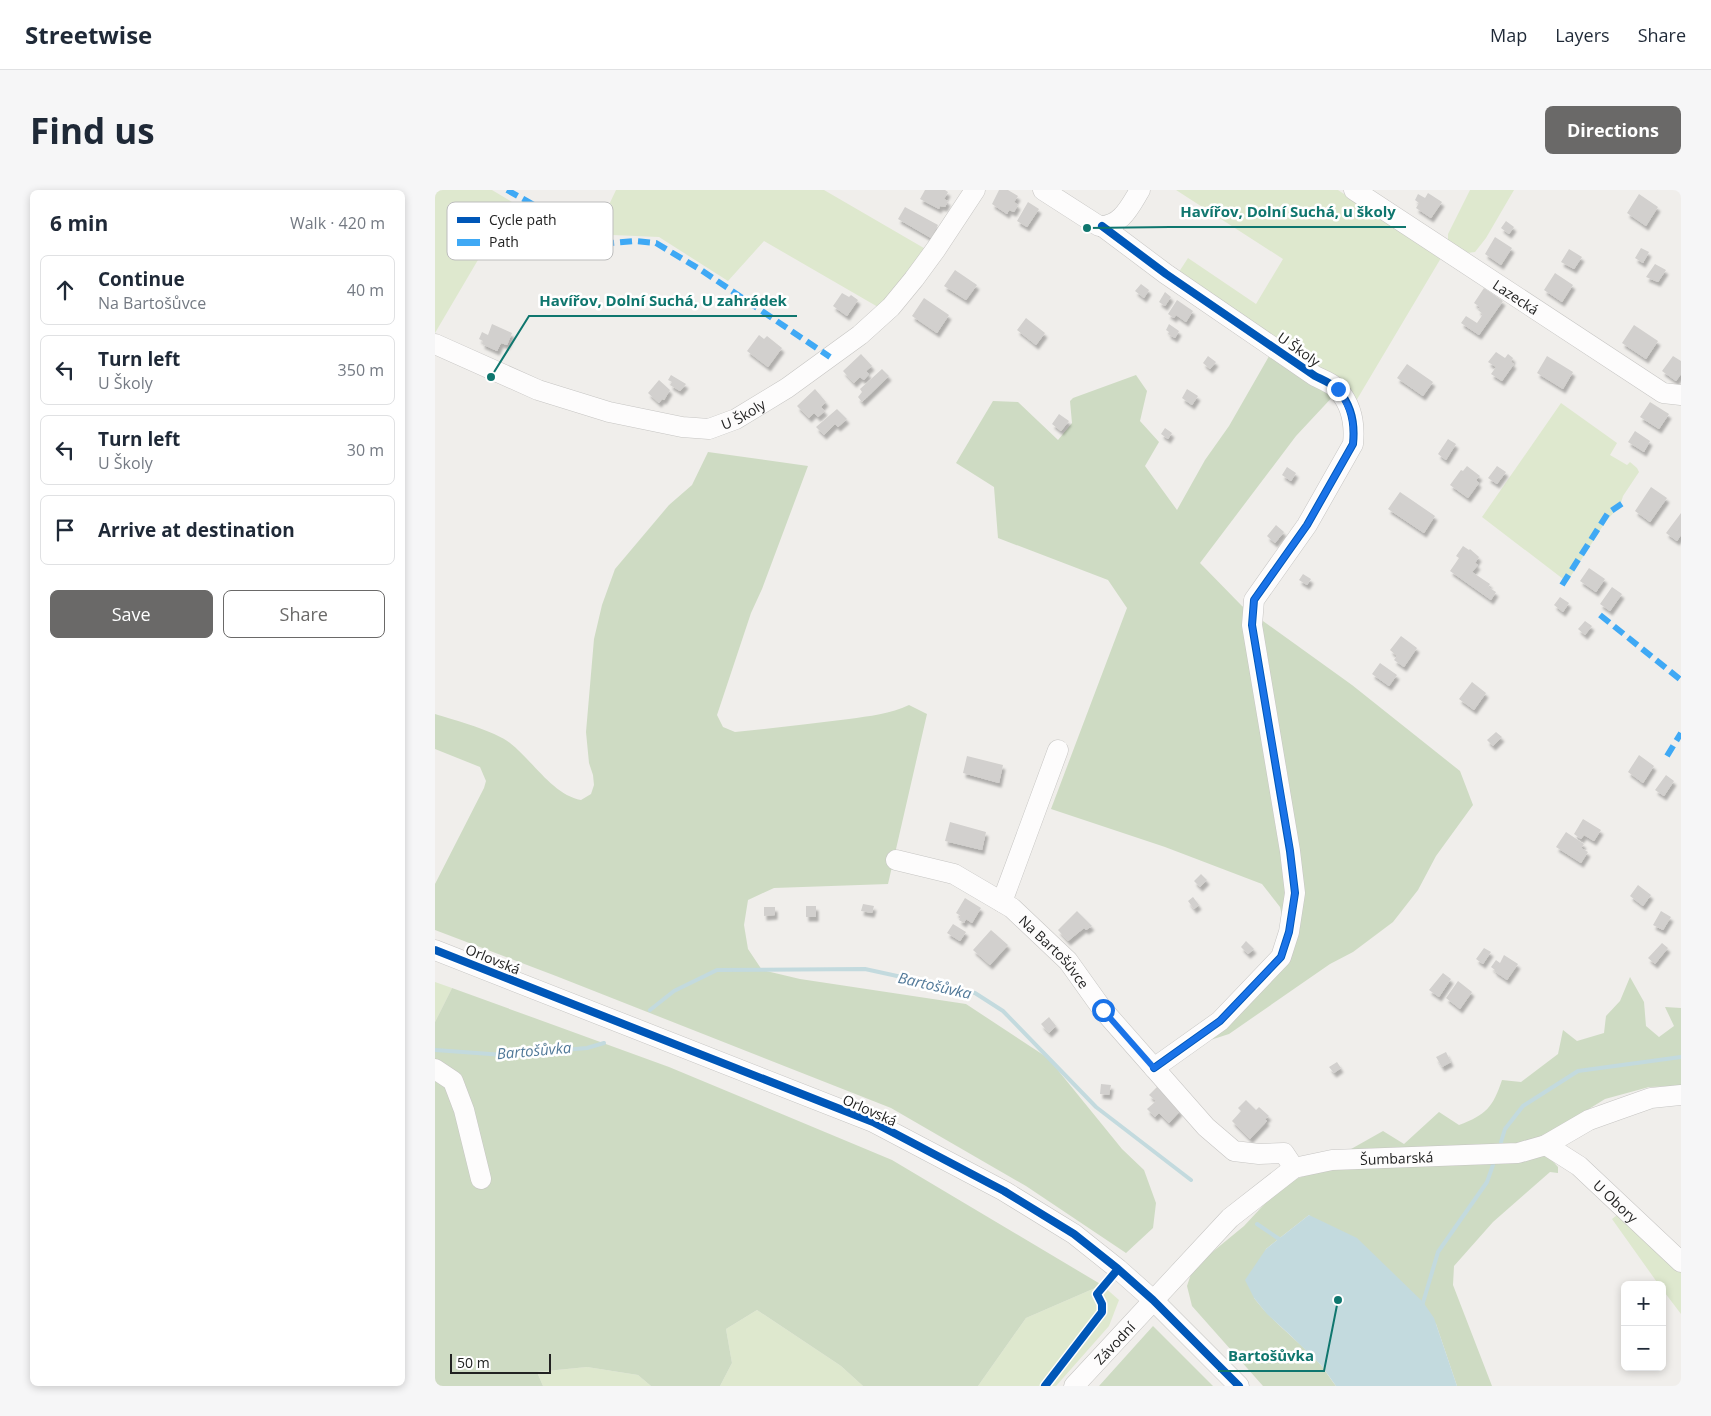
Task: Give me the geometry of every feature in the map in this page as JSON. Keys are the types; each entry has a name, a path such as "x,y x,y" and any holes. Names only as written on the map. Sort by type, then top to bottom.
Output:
{"street":[{"name":"U Školy","path":"1043,190 1099,226 1103,226 1166,274 1315,376 1338,389 1351,410 1354,430 1353,444 1307,525 1254,600 1252,625 1290,850 1295,893 1289,932 1281,957 1220,1021 1154,1068"},
{"path":"1103,226 1113,224 1121,218 1140,190"},
{"name":"Lazecká","path":"1354,190 1663,393 1681,395"},
{"name":"U Školy","path":"435,344 539,390 609,412 683,427 709,429 736,419 787,388 860,335 891,307 936,249 967,194"},
{"path":"1002,902 1058,750"},
{"name":"Na Bartošůvce","path":"896,860 954,874 1012,908 1068,961 1103,1010 1207,1127 1234,1151 1259,1154 1284,1153 1294,1168"},
{"name":"Orlovská","path":"435,950 873,1122 1004,1191 1074,1234 1118,1269 1153,1300 1239,1386"},
{"path":"435,1069 453,1081 464,1110 481,1178"},
{"name":"Šumbarská","path":"1153,1300 1230,1218 1294,1168 1332,1160 1518,1153 1547,1145 1589,1120 1651,1098 1681,1095"},
{"name":"U Obory","path":"1547,1145 1579,1166 1681,1262"},
{"name":"Závodní","path":"1074,1386 1153,1300"}],"green space":[{"path":"435,190 492,190 512,202 447,202 447,260 478,260 435,333"},
{"path":"616,190 824,190 929,251 878,307 764,241 728,281 659,237 613,235 613,202 610,202"},
{"path":"1176,190 1338,190 1441,258 1356,401 1349,388 1341,381 1318,371 1177,275 1188,258 1256,304 1283,259"},
{"path":"1470,190 1514,190 1486,238 1475,252 1467,253 1448,241 1448,234"},
{"path":"1272,351 1337,392 1296,436 1200,563 1242,606 1352,685 1460,771 1473,805 1436,856 1418,890 1393,922 1353,952 1330,964 1229,1034 1198,1044 1254,991 1285,928 1280,907 1262,884 1165,847 1051,809 1127,608 1108,580 998,538 994,487 956,463 993,401 1018,402 1058,440 1072,423 1070,401 1073,398 1136,375 1147,391 1140,421 1159,442 1145,466 1177,510 1205,460 1229,426"},
{"path":"1561,403 1617,443 1610,455 1627,465 1630,462 1639,472 1623,496 1620,506 1606,521 1567,582 1482,517"},
{"path":"708,452 808,466 762,589 751,613 717,715 723,727 735,732 821,723 895,711 909,705 927,714 888,884 774,888 748,900 744,925 748,949 762,970 800,979 966,1004 1048,1058 1122,1149 1144,1170 1156,1203 1153,1228 1126,1253 1026,1186 891,1108 435,930 435,884 486,781 480,767 435,749 435,714 495,734 510,743 552,784 571,797 581,800 591,794 594,785 589,763 586,732 594,639 602,605 615,569 669,505 692,485"},
{"path":"1630,977 1644,1002 1646,1026 1659,1037 1674,1026 1665,1007 1681,1008 1681,1086 1649,1087 1605,1099 1555,1130 1516,1147 1344,1153 1383,1131 1404,1144 1439,1112 1459,1125 1476,1118 1492,1103 1502,1080 1521,1082 1558,1054 1563,1030 1577,1041 1604,1033 1606,1016 1620,1001"},
{"path":"435,982 452,988 435,1022"},
{"path":"452,988 669,1067 892,1160 1102,1285 1026,1318 978,1386 863,1386 841,1366 757,1310 726,1329 732,1363 720,1386 651,1386 638,1375 587,1367 537,1372 543,1386 435,1386 435,1022"},
{"path":"1548,1156 1558,1167 1558,1173 1550,1172 1493,1222 1454,1266 1453,1285 1492,1386 1457,1386 1436,1324 1309,1215 1266,1249 1254,1298 1269,1316 1320,1364 1336,1386 1263,1386 1192,1306 1187,1286 1193,1268 1244,1226 1284,1183 1337,1165"},
{"path":"1621,1212 1681,1270 1681,1314 1666,1294 1666,1281 1656,1281 1612,1219"},
{"path":"1102,1285 1119,1300 1109,1326 1056,1386 978,1386 1026,1318"},
{"path":"757,1310 841,1366 863,1386 720,1386 732,1363 726,1329"},
{"path":"1153,1326 1213,1386 1099,1386"},
{"path":"587,1367 638,1375 651,1386 543,1386 537,1372"}],"water":[{"path":"1309,1215 1357,1238 1423,1302 1434,1318 1457,1386 1336,1386 1321,1365 1267,1314 1254,1298 1245,1280 1266,1249"}],"building":[{"path":"925,190 945,190 948,192 944,199 948,201 945,207 940,206 939,209 920,199"},
{"path":"999,190 1008,190 1018,196 1014,202 1018,205 1014,212 1009,210 1007,214 992,204"},
{"path":"1428,193 1442,202 1431,218 1416,208 1419,203 1415,200 1418,194 1425,198"},
{"path":"1639,194 1658,207 1646,226 1627,213"},
{"path":"1028,202 1039,209 1027,227 1017,221"},
{"path":"905,207 938,225 931,238 898,219"},
{"path":"1506,221 1514,227 1509,234 1501,228"},
{"path":"1495,237 1512,248 1501,265 1485,254"},
{"path":"1641,248 1649,252 1643,263 1635,258"},
{"path":"1569,249 1582,257 1574,269 1561,262"},
{"path":"1655,264 1666,270 1658,282 1646,277"},
{"path":"955,270 977,285 966,300 944,286"},
{"path":"1555,273 1573,285 1562,302 1544,290"},
{"path":"1141,284 1149,290 1144,298 1135,291"},
{"path":"1484,288 1503,301 1479,335 1461,323 1466,316 1477,323 1483,314 1478,310 1480,307 1474,303"},
{"path":"1165,292 1171,297 1165,306 1159,302"},
{"path":"842,293 849,297 851,295 858,300 847,316 833,306"},
{"path":"924,298 949,315 937,333 912,316"},
{"path":"1177,300 1193,311 1186,322 1176,315 1174,318 1168,314"},
{"path":"1026,318 1045,333 1036,345 1017,330"},
{"path":"492,324 512,333 507,345 501,343 497,351 482,344 483,341 479,339 482,332 488,335"},
{"path":"1169,324 1179,331 1175,338 1168,334 1169,332 1166,330"},
{"path":"1634,325 1658,341 1646,359 1622,343"},
{"path":"759,335 764,339 767,336 782,348 768,367 747,351"},
{"path":"1496,352 1505,358 1508,354 1513,358 1511,362 1514,364 1502,381 1491,374 1496,367 1488,362"},
{"path":"861,354 872,366 866,371 869,374 864,380 860,377 854,383 843,371"},
{"path":"1208,356 1216,362 1210,369 1203,363"},
{"path":"1547,356 1573,372 1563,389 1537,373"},
{"path":"1673,356 1681,361 1681,374 1676,381 1662,371"},
{"path":"1407,364 1433,382 1423,396 1397,378"},
{"path":"882,369 889,376 862,402 858,397 862,392 860,389"},
{"path":"671,375 686,384 680,391 670,385 672,382 668,380"},
{"path":"659,380 670,390 664,400 662,399 659,403 648,393"},
{"path":"815,389 826,402 821,407 825,411 818,417 814,413 809,418 797,406"},
{"path":"1187,389 1198,396 1192,405 1182,398"},
{"path":"1650,402 1669,414 1659,429 1640,417"},
{"path":"837,409 847,419 838,427 835,424 824,435 816,427"},
{"path":"1059,414 1069,421 1061,431 1052,424"},
{"path":"1165,428 1172,433 1168,439 1161,434"},
{"path":"1635,431 1650,441 1644,452 1628,442"},
{"path":"1448,439 1456,444 1446,460 1438,454"},
{"path":"1467,466 1480,476 1476,480 1479,483 1468,498 1450,485 1461,470 1463,471"},
{"path":"1497,466 1506,472 1497,484 1488,478"},
{"path":"1287,467 1296,473 1291,481 1282,475"},
{"path":"1651,487 1667,498 1650,522 1635,511"},
{"path":"1400,492 1435,516 1424,533 1388,509"},
{"path":"1681,513 1681,535 1677,541 1666,533"},
{"path":"1276,525 1284,532 1275,543 1267,536"},
{"path":"1463,546 1479,557 1475,563 1478,565 1472,572 1490,584 1488,587 1496,592 1491,600 1450,571 1459,558 1456,556"},
{"path":"1589,568 1605,579 1596,592 1580,581"},
{"path":"1303,574 1311,579 1307,585 1299,580"},
{"path":"1612,587 1622,594 1610,611 1600,604"},
{"path":"1560,597 1569,603 1563,612 1554,605"},
{"path":"1585,621 1592,626 1585,635 1578,629"},
{"path":"1401,636 1417,648 1404,667 1394,660 1397,656 1390,650"},
{"path":"1380,663 1397,675 1389,686 1372,674"},
{"path":"1472,682 1486,693 1474,710 1459,699"},
{"path":"1496,732 1502,737 1493,746 1487,740"},
{"path":"1639,755 1654,766 1643,783 1628,772"},
{"path":"967,756 1003,765 999,783 963,773"},
{"path":"1666,775 1674,781 1664,796 1655,790"},
{"path":"1583,819 1601,830 1594,841 1584,835 1581,839 1574,834"},
{"path":"950,822 986,832 982,850 945,841"},
{"path":"1566,832 1584,844 1581,848 1588,852 1581,863 1556,847"},
{"path":"1201,874 1207,880 1200,887 1194,881"},
{"path":"1638,885 1651,895 1643,906 1630,896"},
{"path":"1193,897 1199,905 1194,909 1188,901"},
{"path":"965,898 981,908 972,923 966,919 964,923 959,920 961,916 956,913"},
{"path":"863,904 874,906 872,913 861,911"},
{"path":"806,906 816,906 816,917 806,917"},
{"path":"764,907 775,907 775,915 764,916"},
{"path":"1077,911 1092,926 1086,930 1084,928 1068,941 1058,930"},
{"path":"1661,911 1671,917 1663,930 1653,925"},
{"path":"953,924 966,932 960,941 947,933"},
{"path":"991,930 1008,945 990,965 973,950"},
{"path":"1246,941 1254,949 1248,954 1241,947"},
{"path":"1662,943 1668,948 1655,964 1648,958"},
{"path":"1484,948 1491,952 1483,964 1476,959"},
{"path":"1504,955 1518,964 1507,980 1491,967 1496,960 1500,963"},
{"path":"1443,973 1451,979 1439,997 1429,990"},
{"path":"1458,981 1472,992 1460,1009 1446,998"},
{"path":"1049,1017 1056,1026 1049,1033 1041,1024"},
{"path":"1446,1052 1451,1062 1442,1067 1436,1057"},
{"path":"1337,1062 1341,1068 1334,1073 1329,1067"},
{"path":"1101,1084 1111,1085 1109,1095 1100,1094"},
{"path":"1157,1087 1180,1111 1169,1123 1159,1113 1155,1117 1147,1109 1156,1101 1149,1095"},
{"path":"1246,1100 1256,1110 1259,1107 1269,1116 1265,1119 1267,1121 1250,1139 1232,1121 1241,1111 1238,1108"}],"waterway":[{"name":"Bartošůvka","path":"650,1010 674,991 717,970 865,969 975,993 1003,1011 1096,1107 1191,1180"},
{"name":"Bartošůvka","path":"435,1050 504,1055 587,1048 604,1043"},
{"path":"1501,1142 1505,1129 1523,1106 1578,1071 1681,1057"},
{"path":"1422,1306 1438,1252 1487,1182 1493,1165"},
{"name":"Bartošůvka","path":"1257,1224 1282,1241"}],"marked path":[{"path":"507,190 529,202"},
{"path":"613,243 634,241 656,243 701,270 830,357"},
{"path":"1562,585 1608,513 1623,503"},
{"path":"1600,615 1681,680"},
{"path":"1667,756 1681,733"}],"cycle path":[{"path":"1102,226 1166,274 1315,376 1334,386 1350,409 1353,430 1353,444 1307,525 1254,600 1252,625 1290,851 1295,893 1289,932 1281,957 1220,1021 1154,1068"},
{"path":"435,950 873,1122 1004,1191 1074,1234 1118,1269 1153,1300 1239,1386"},
{"path":"1045,1386 1102,1312 1102,1304 1097,1294 1118,1269"}],"place":[{"name":"Havířov, Dolní Suchá, u školy","path":"1087,228"},
{"name":"Havířov, Dolní Suchá, U zahrádek","path":"491,377"},
{"name":"Bartošůvka","path":"1338,1300"}],"route":[{"path":"1103,1010 1154,1068 1220,1021 1281,957 1289,932 1295,893 1290,850 1252,625 1254,600 1307,525 1353,444 1354,430 1351,410 1338,389"}]}
